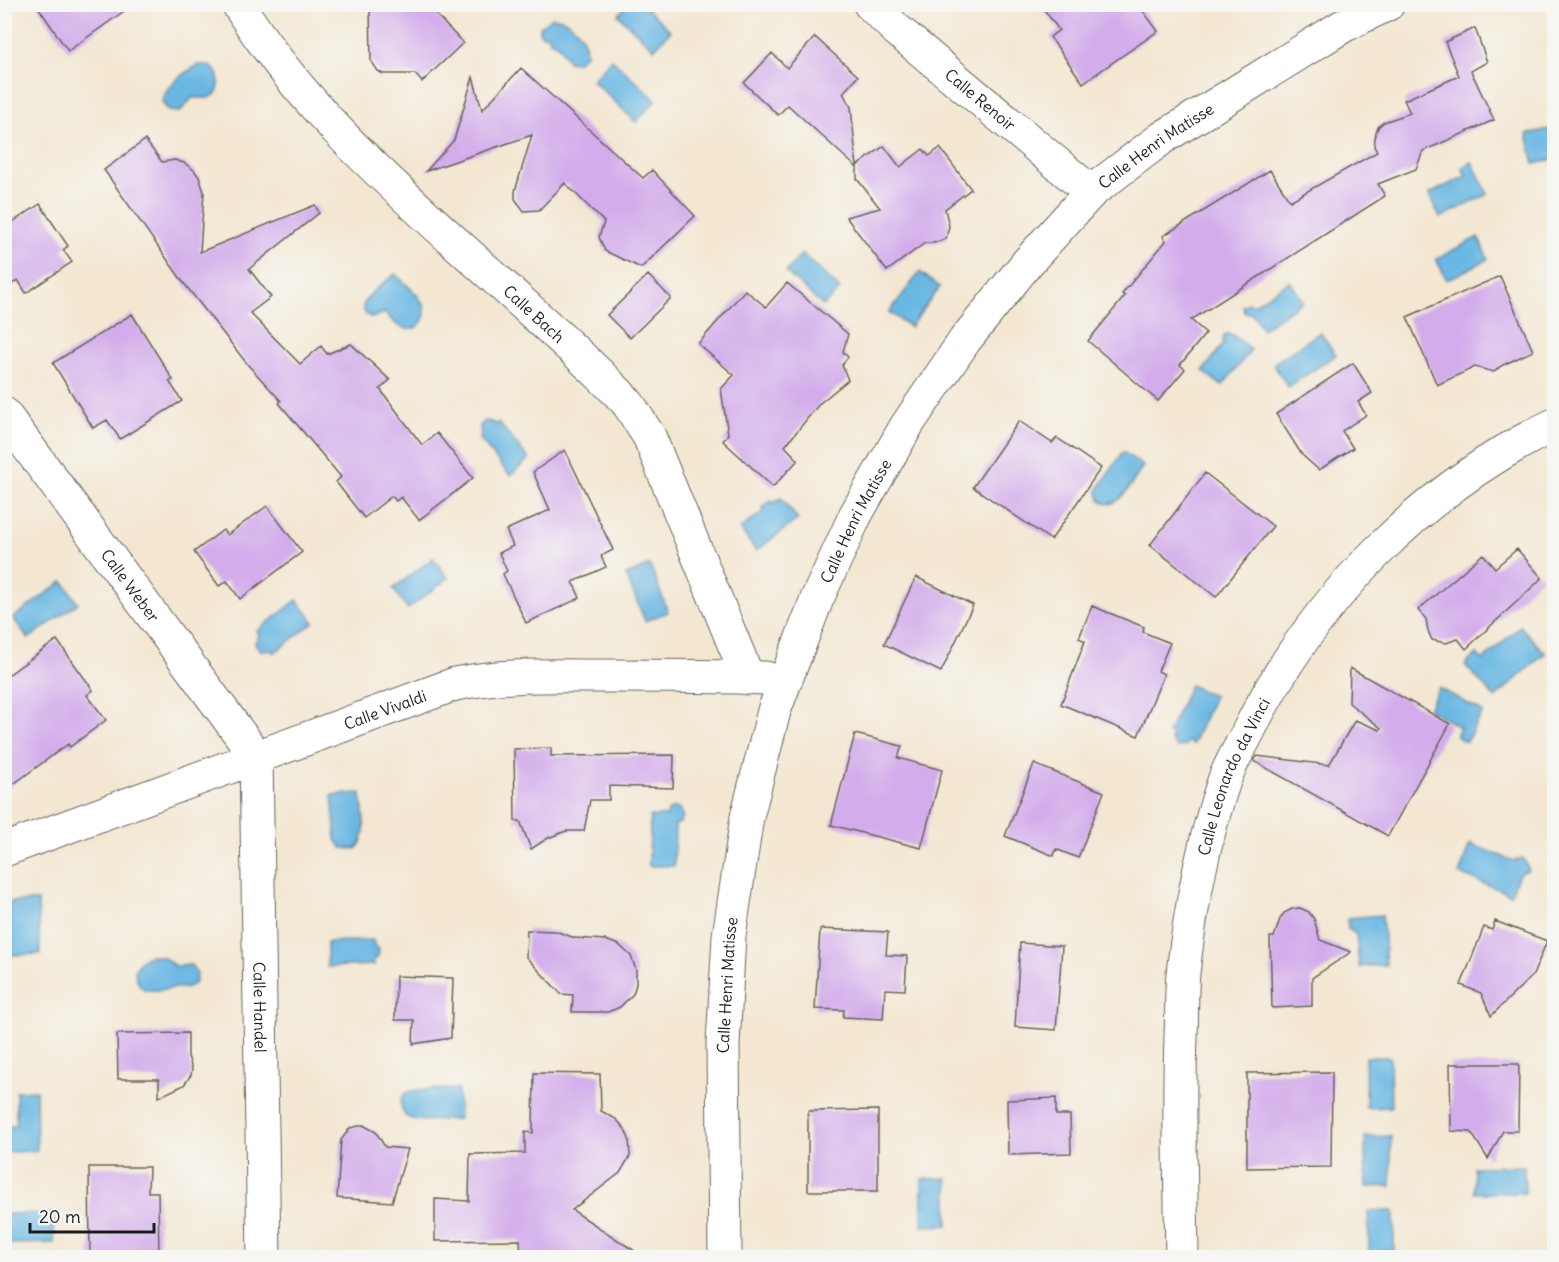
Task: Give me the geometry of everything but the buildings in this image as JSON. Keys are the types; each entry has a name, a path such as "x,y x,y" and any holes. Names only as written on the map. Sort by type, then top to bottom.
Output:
{"street":[{"name":"Calle Bach","path":"238,4 304,96 375,168 589,364 628,404 649,436 748,678"},
{"name":"Calle Renoir","path":"870,4 897,30 1091,192"},
{"name":"Calle Henri Matisse","path":"725,1257 723,1044 729,936 747,817 774,711 816,599 856,514 908,424 978,323 1027,263 1091,192 1162,138 1334,32 1388,4"},
{"name":"Calle Weber","path":"4,414 256,756"},
{"name":"Calle Leonardo da Vinci","path":"1182,1257 1180,1079 1183,973 1201,868 1225,779 1261,705 1298,647 1336,598 1370,560 1419,514 1464,477 1525,439 1554,425"},
{"name":"Calle Vivaldi","path":"4,850 432,691 478,679 525,676 786,679"},
{"name":"Calle Handel","path":"256,756 264,1257"}],"water":[{"path":"627,5 643,5 671,31 654,49 618,15"},
{"path":"552,17 571,24 584,40 586,54 577,62 568,61 559,46 550,40 548,35 542,35 539,32 540,27"},
{"path":"612,59 656,100 636,122 592,80"},
{"path":"199,65 209,65 213,68 219,83 217,93 207,98 192,98 180,112 169,111 162,102 166,91 182,75"},
{"path":"1554,128 1554,159 1534,164 1527,134"},
{"path":"1472,162 1488,194 1440,218 1429,194 1466,176 1462,167"},
{"path":"1478,237 1488,259 1447,280 1436,259"},
{"path":"802,254 840,289 823,306 786,272"},
{"path":"920,272 940,287 910,327 889,312"},
{"path":"395,274 417,294 424,306 423,320 413,329 401,327 384,313 372,318 365,313 363,307 370,295"},
{"path":"1290,281 1303,301 1262,329 1253,314 1244,312 1243,306 1248,303 1253,305"},
{"path":"1320,332 1336,355 1288,387 1273,364"},
{"path":"1226,334 1232,334 1251,350 1222,386 1203,371 1224,343 1223,338"},
{"path":"485,421 495,425 498,422 529,459 510,476 479,438 481,437 480,426"},
{"path":"1123,452 1143,466 1120,498 1109,504 1103,502 1099,498 1098,489"},
{"path":"781,498 798,519 756,551 740,529 764,511 763,507 770,501 774,503"},
{"path":"433,558 448,578 408,609 393,589"},
{"path":"650,565 668,612 645,621 626,575"},
{"path":"63,581 78,603 28,639 13,618"},
{"path":"297,600 314,622 274,653 271,650 260,650 255,643 259,634 257,631"},
{"path":"1520,626 1545,653 1495,698 1465,665 1477,654 1483,660"},
{"path":"1190,685 1214,696 1193,744 1188,742 1184,746 1176,747 1171,740 1172,735 1168,733"},
{"path":"1439,688 1483,712 1466,742 1456,736 1460,727 1428,709"},
{"path":"361,793 363,838 356,849 342,848 336,840 332,795"},
{"path":"673,808 679,809 683,817 680,823 675,825 674,866 649,866 650,816 667,816 668,811"},
{"path":"1470,844 1514,861 1523,858 1529,870 1519,873 1511,894 1459,874"},
{"path":"38,901 40,954 11,955 9,902"},
{"path":"1382,915 1386,965 1359,967 1356,934 1348,929 1347,918"},
{"path":"373,940 374,945 379,949 374,965 327,967 327,942"},
{"path":"151,955 163,957 175,966 191,965 197,973 195,983 184,988 147,990 143,988 136,978 135,970 141,960"},
{"path":"1365,1057 1390,1057 1391,1107 1366,1108"},
{"path":"424,1089 458,1089 459,1119 417,1120 408,1118 403,1112 401,1104 406,1093"},
{"path":"36,1090 37,1151 7,1152 6,1126 16,1126 16,1091"},
{"path":"1391,1136 1391,1186 1366,1187 1365,1137"},
{"path":"1524,1166 1525,1193 1474,1193 1474,1167"},
{"path":"948,1178 948,1225 922,1226 922,1179"},
{"path":"1368,1211 1394,1211 1394,1257 1369,1257"},
{"path":"53,1213 54,1243 5,1244 5,1214"}]}
